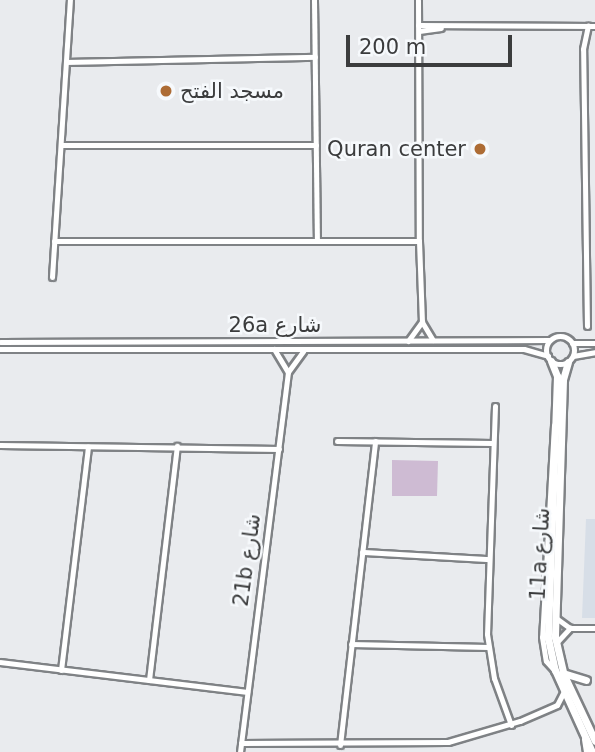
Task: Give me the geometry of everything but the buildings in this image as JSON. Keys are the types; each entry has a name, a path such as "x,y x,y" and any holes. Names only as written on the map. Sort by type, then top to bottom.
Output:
{"street":[{"path":"52,277 63,145 70,0"},
{"path":"314,0 317,241"},
{"path":"418,0 422,322 435,341"},
{"path":"418,28 592,26 583,49 587,326"},
{"path":"68,62 315,57"},
{"path":"63,145 316,145"},
{"path":"54,241 419,241"},
{"path":"408,341 422,322"},
{"name":"26a شارع","path":"0,342 550,340 560,336 572,342"},
{"path":"549,358 550,340"},
{"path":"595,343 572,342 570,359 595,352"},
{"name":"26a شارع","path":"0,349 524,349 549,358 570,359"},
{"path":"274,349 288,372"},
{"name":"21b شارع","path":"240,752 288,372 304,349"},
{"name":"11a شارع","path":"549,358 556,373 547,630 555,670 592,752"},
{"name":"11a شارع","path":"570,359 563,380 556,643 564,673 595,741"},
{"path":"495,406 488,559 488,647 511,725"},
{"path":"337,441 492,443"},
{"path":"340,745 375,441"},
{"path":"0,445 279,449"},
{"path":"149,680 177,446"},
{"path":"61,670 88,447"},
{"path":"362,552 488,559"},
{"path":"555,615 570,628 595,628"},
{"path":"556,643 570,628"},
{"path":"351,644 488,647"},
{"path":"0,662 247,692"},
{"path":"564,673 586,681"},
{"path":"557,705 564,691"},
{"path":"241,743 398,749 448,743 511,725 557,705 572,709"},
{"name":"11a شارع","path":"584,736 586,752"}],"shaded area":[{"path":"392,460 438,461 437,496 392,496"},
{"path":"586,519 595,519 595,618 582,618"}],"place":[{"name":"مسجد الفتح","path":"166,91"},
{"name":"Quran center","path":"480,149"}]}
